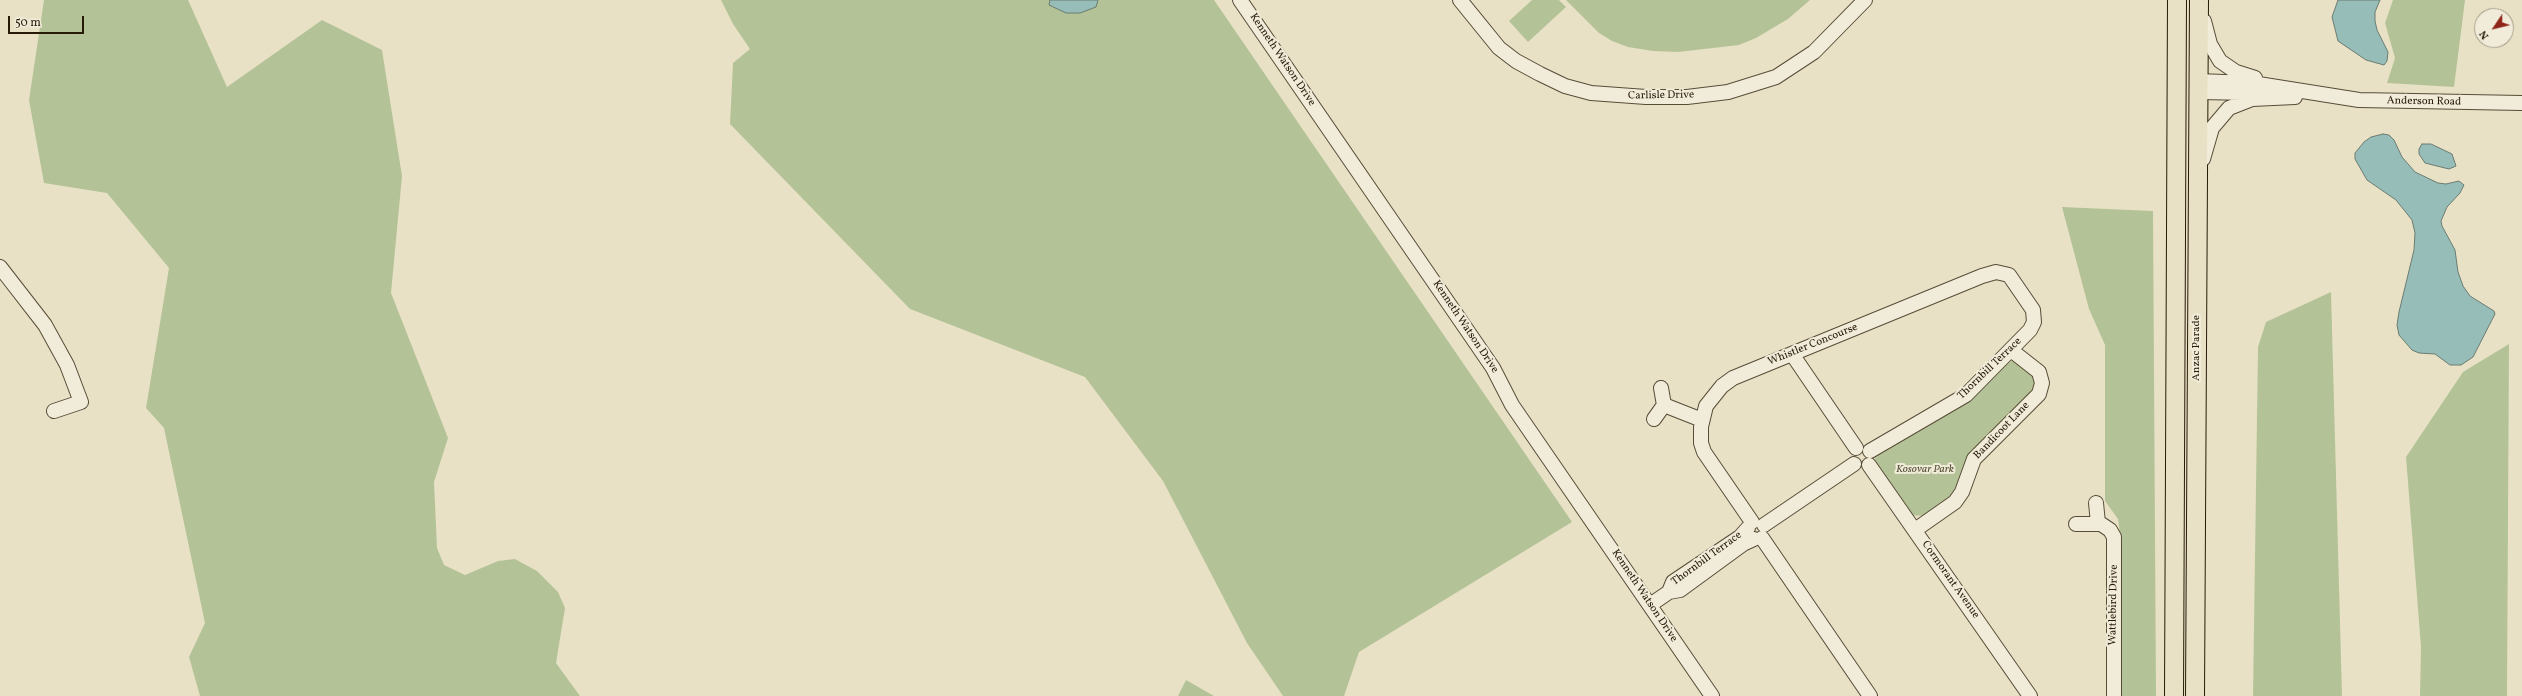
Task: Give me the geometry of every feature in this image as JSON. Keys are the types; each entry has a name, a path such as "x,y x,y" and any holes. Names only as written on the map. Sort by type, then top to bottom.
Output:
{"main road":[{"name":"Anzac Parade","path":"2174,696 2177,0"},
{"name":"Anzac Parade","path":"2195,696 2199,0"},
{"path":"2177,87 2198,87"}],"street":[{"name":"Kenneth Watson Drive","path":"1240,0 1494,368 1512,405 1712,696"},
{"name":"Carlisle Drive","path":"1460,0 1499,48 1540,74 1565,86 1591,93 1646,97 1687,97 1728,92 1776,77 1814,52 1865,0"},
{"name":"Anderson Road","path":"2199,0 2210,44 2217,57 2227,67 2245,75 2321,96"},
{"name":"Anderson Road","path":"2198,87 2381,101 2522,103"},
{"name":"Anderson Road","path":"2198,180 2210,132 2220,117 2229,108 2252,99 2321,96"},
{"path":"0,267 45,325 81,402 54,411"},
{"name":"Whistler Concourse","path":"1870,696 1704,452 1700,434 1706,406 1713,395 1732,378 1993,272 2004,273 2011,277 2030,302 2034,314"},
{"name":"Thornbill Terrace","path":"1870,451 1966,395 2030,330 2034,314"},
{"name":"Bandicoot Lane","path":"1915,530 1955,502 1962,492 1974,459 2040,393 2042,383 2039,372 2011,350"},
{"path":"1792,354 1856,448"},
{"path":"1654,419 1664,405 1661,388"},
{"path":"1664,405 1702,420"},
{"path":"1863,447 1870,451 1872,459 1869,465 1859,467 1854,464 1852,454 1856,448 1863,447"},
{"name":"Thornbill Terrace","path":"1650,605 1669,592 1679,591 1742,544 1756,530 1854,464"},
{"name":"Cormorant Avenue","path":"1869,465 2030,696"},
{"path":"2076,524 2098,523 2096,503"},
{"name":"Wattlebird Drive","path":"2098,523 2110,530 2115,541 2114,696"}],"green space":[{"path":"44,0 188,0 227,87 322,20 382,50 402,176 391,293 448,438 434,482 437,548 444,565 465,575 498,561 515,559 537,571 558,592 565,608 556,663 580,696 200,696 189,657 205,623 164,428 146,408 169,268 107,193 44,183 29,100"},
{"path":"721,0 1214,0 1572,522 1359,652 1344,696 1283,696 1247,643 1163,481 1085,377 910,309 730,124 733,63 750,49 733,24"},
{"path":"1532,0 1559,0 1566,7 1528,42 1509,21"},
{"path":"1566,0 1810,0 1788,19 1756,38 1739,45 1678,52 1653,51 1628,47 1612,41 1599,33"},
{"path":"2393,0 2465,0 2454,87 2387,83 2395,58 2385,23"},
{"path":"2062,207 2153,211 2156,696 2119,696 2121,541 2118,519 2105,501 2105,345 2089,309"},
{"path":"2331,292 2342,696 2253,696 2258,347 2266,322"},
{"path":"2509,344 2507,696 2420,696 2421,647 2406,457 2463,372"},
{"name":"Kosovar Park","path":"2013,360 2033,373 2035,390 1956,492 1926,516 1909,515 1875,464 1875,457"},
{"path":"1186,680 1214,696 1178,696"}],"water":[{"path":"1050,0 1098,0 1096,7 1080,13 1066,13 1049,5"},
{"path":"2338,0 2380,0 2375,12 2375,21 2377,30 2388,52 2387,61 2384,65 2366,60 2338,41 2332,17"},
{"path":"2383,134 2389,135 2394,140 2402,157 2415,172 2438,183 2446,184 2459,181 2464,185 2460,193 2447,207 2441,221 2442,226 2455,250 2458,272 2463,286 2470,296 2494,311 2495,314 2473,357 2461,365 2450,365 2435,354 2419,353 2412,350 2399,335 2397,325 2399,312 2414,250 2415,233 2412,220 2396,200 2367,180 2355,159 2355,153 2364,142 2371,137"},
{"path":"2422,144 2431,144 2452,154 2456,166 2449,169 2425,163 2419,154 2419,149"}]}
